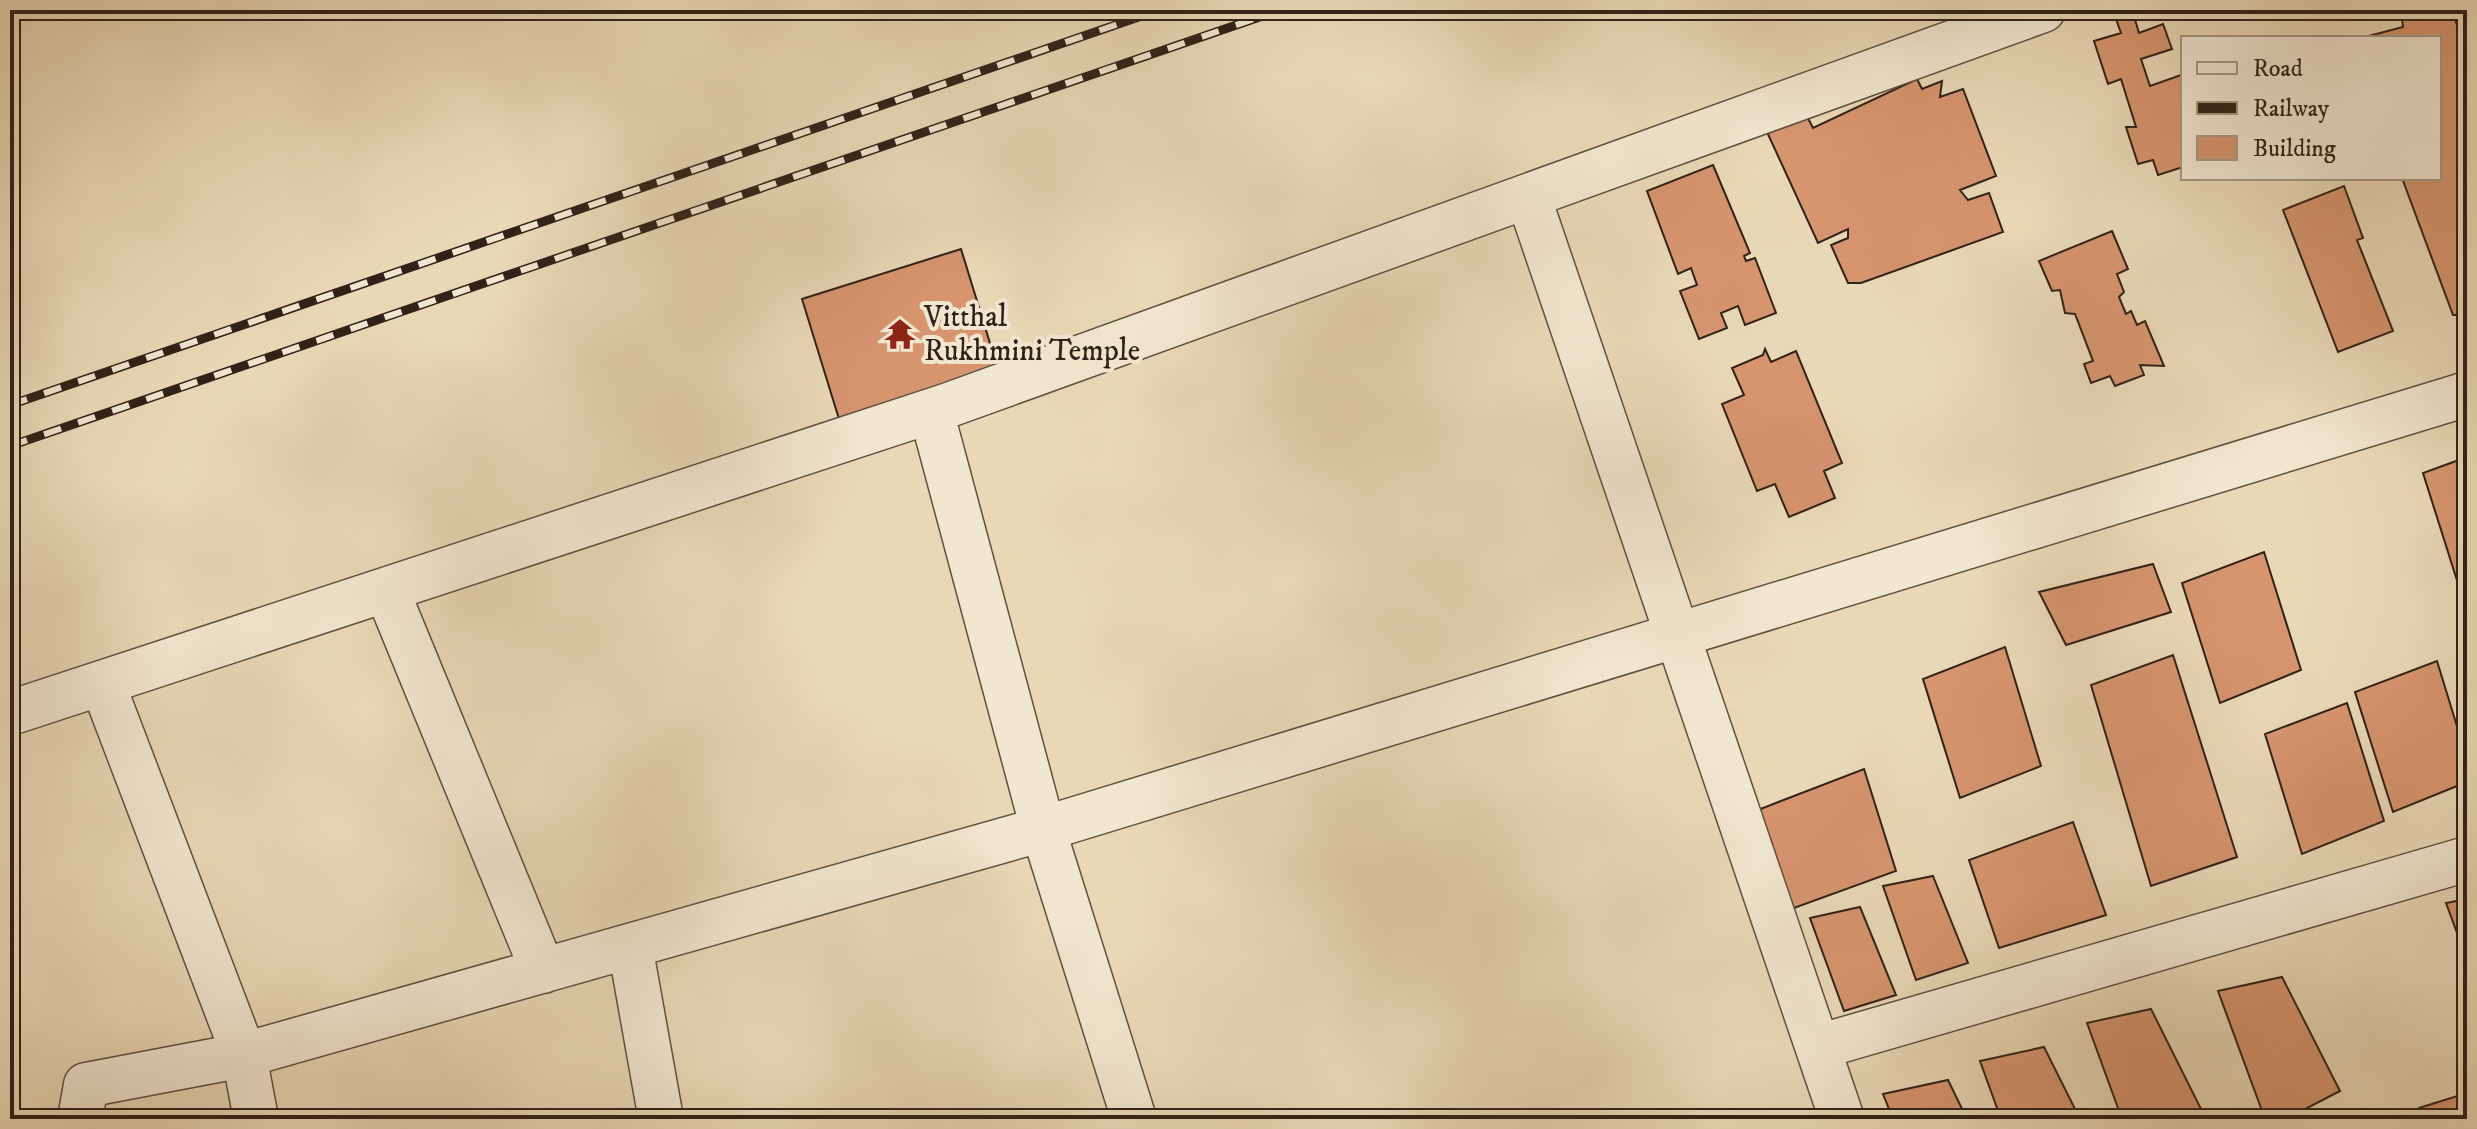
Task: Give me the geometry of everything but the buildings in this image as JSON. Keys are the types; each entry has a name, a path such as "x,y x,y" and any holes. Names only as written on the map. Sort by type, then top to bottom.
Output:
{"street":[{"path":"10,713 931,411 2043,10"},
{"path":"1528,196 1842,1119"},
{"path":"80,1119 86,1085 244,1055 1043,829 2467,394"},
{"path":"931,411 1043,829 1134,1119"},
{"path":"387,591 543,971"},
{"path":"103,685 244,1055 256,1119"},
{"path":"1818,1047 2467,859"},
{"path":"630,946 661,1119"}],"railway":[{"path":"10,405 1159,10"},
{"path":"10,446 1280,10"}],"place":[{"name":"Vitthal Rukhmini Temple","path":"900,334"}]}
